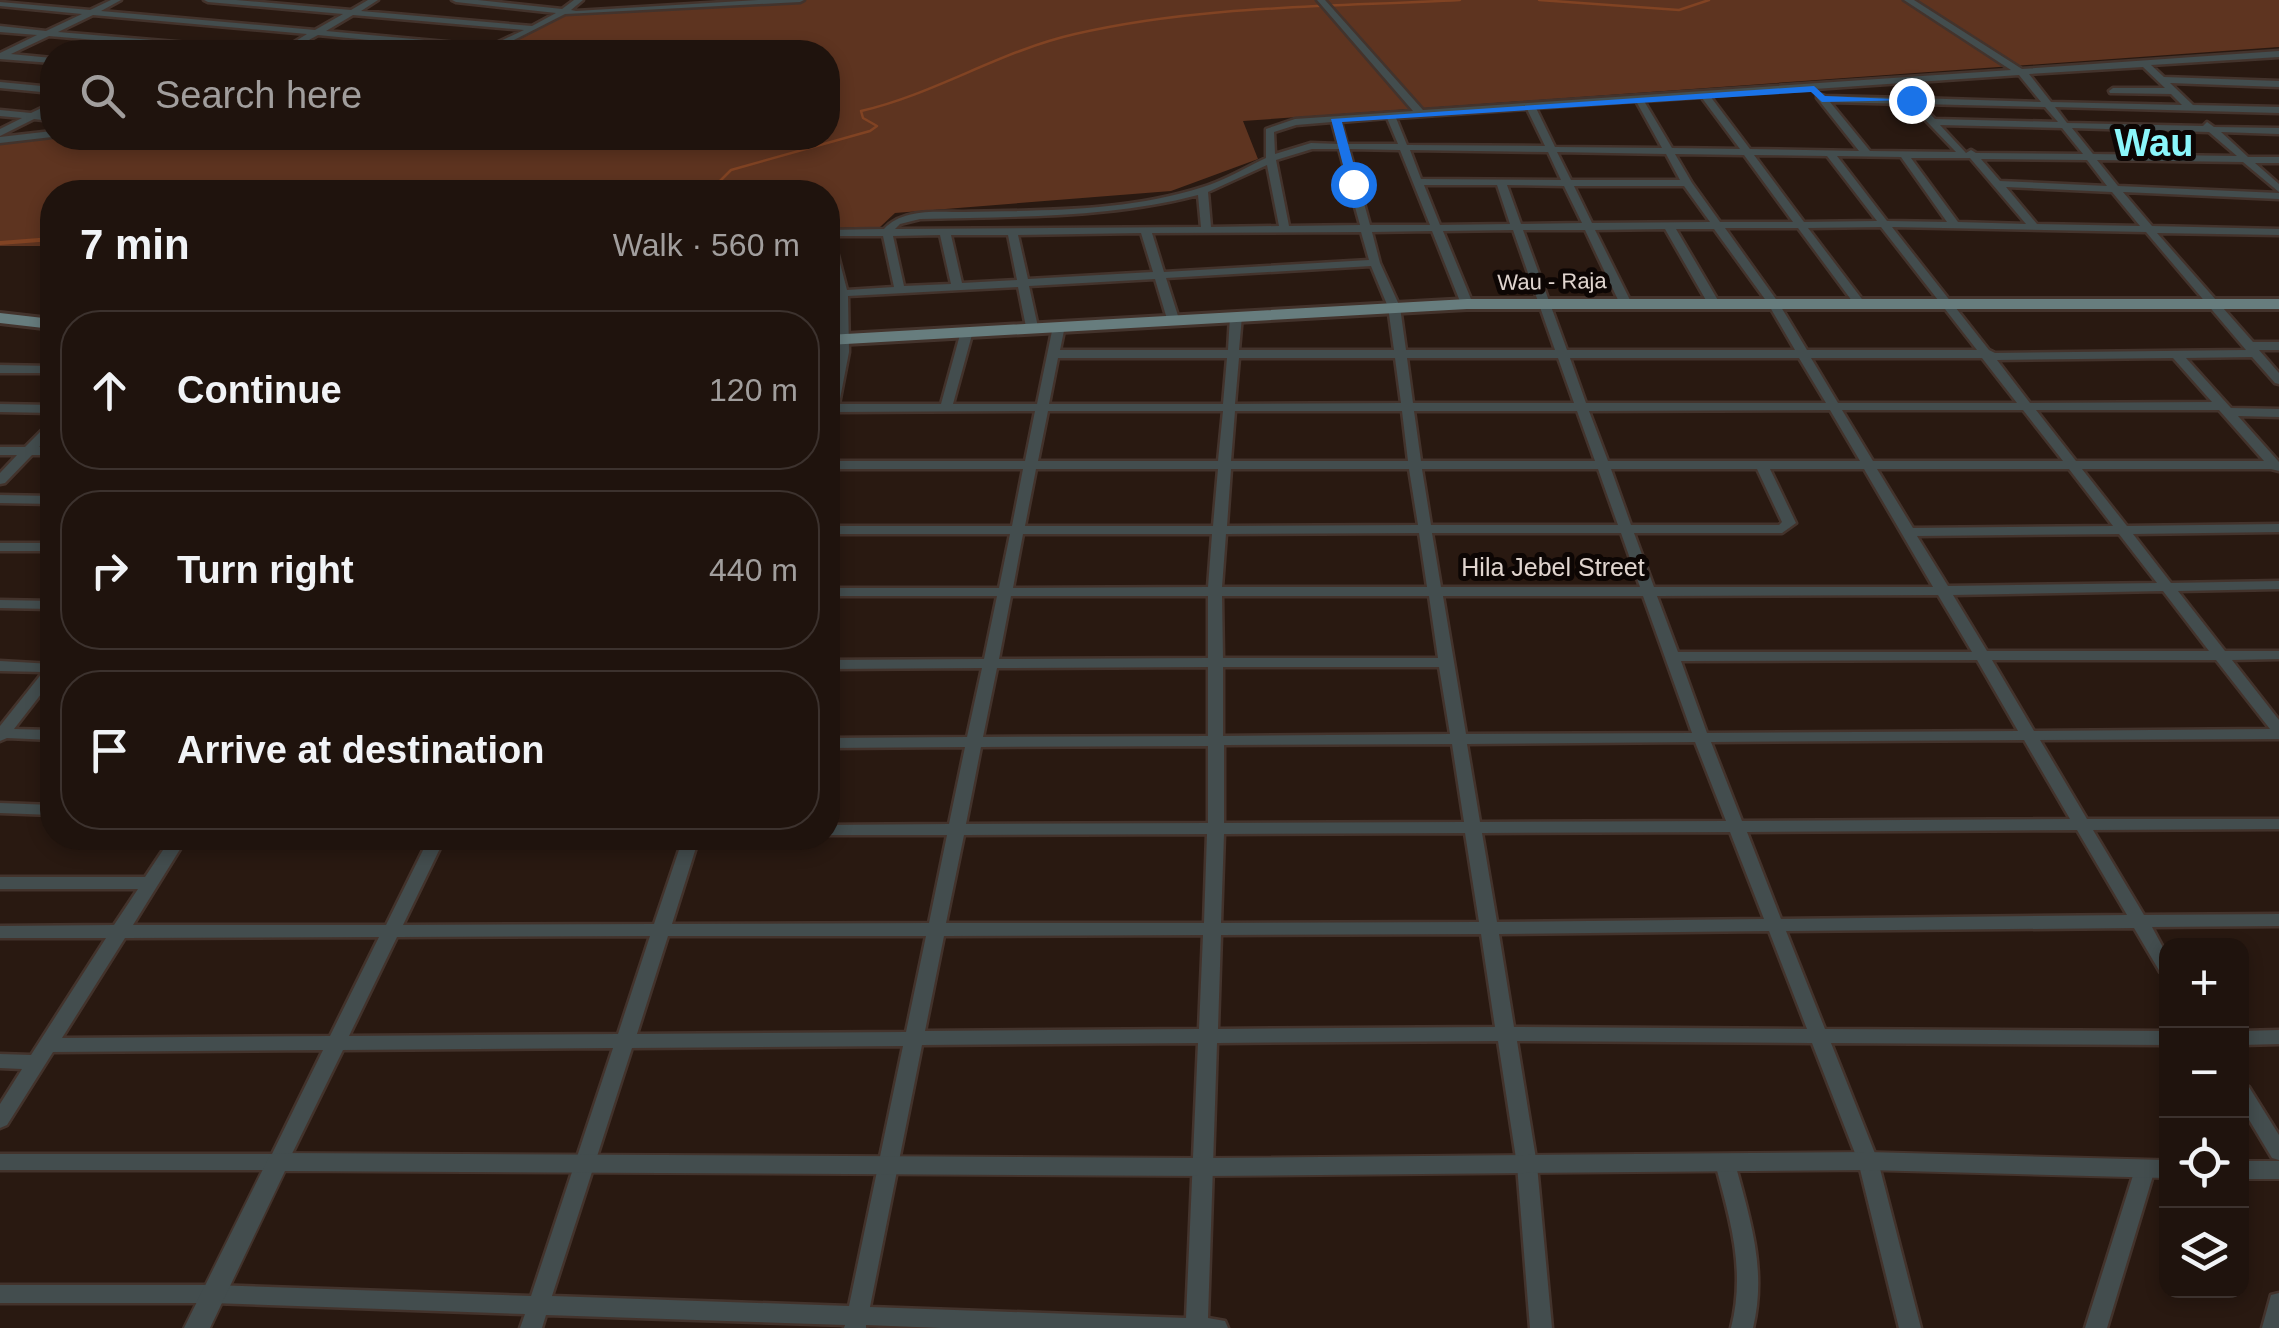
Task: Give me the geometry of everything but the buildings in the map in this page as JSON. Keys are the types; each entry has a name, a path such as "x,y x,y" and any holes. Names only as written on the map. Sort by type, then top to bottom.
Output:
{"main road":[{"name":"Wau - Raja","path":"840,339 1467,304 2279,304"},
{"path":"0,318 40,323"}],"street":[{"path":"0,56 117,0"},
{"path":"208,0 532,28"},
{"path":"305,40 374,0"},
{"path":"456,0 565,10 800,0"},
{"path":"507,40 579,0"},
{"path":"1908,0 2024,74 2148,230 2217,304 2279,380"},
{"path":"182,40 254,2"},
{"path":"429,40 489,3"},
{"path":"0,4 398,40"},
{"path":"1325,5 1420,114"},
{"path":"0,29 129,40"},
{"path":"1284,227 1268,144 1272,127 1336,119 2279,54"},
{"path":"0,56 40,60"},
{"path":"2266,56 2279,66"},
{"path":"2146,65 2279,192"},
{"path":"2164,80 2279,84"},
{"path":"1894,83 2035,228"},
{"path":"0,85 40,89"},
{"path":"1814,89 1866,153"},
{"path":"2113,90 2174,91"},
{"path":"1705,96 1859,303"},
{"path":"1822,99 2279,110"},
{"path":"1640,101 1687,183 1772,302 2159,955"},
{"path":"1530,108 1554,149 1625,302"},
{"path":"0,136 40,112"},
{"path":"0,113 40,117"},
{"path":"1391,116 1467,304"},
{"path":"1336,119 1375,262 1394,307 1425,528 1462,738 1527,1166 1541,1328"},
{"path":"1932,122 2279,131"},
{"path":"0,136 40,134"},
{"path":"886,232 896,222 920,216 1090,210 1203,190 1294,149 1341,146 2279,160"},
{"path":"1828,153 2032,408 2279,732"},
{"path":"1903,153 1954,226"},
{"path":"1500,181 1701,736 1778,924 1868,1162 1910,1328"},
{"path":"1420,182 1687,183"},
{"path":"1996,184 2279,192"},
{"path":"1203,190 1206,228"},
{"path":"840,234 1366,226 1885,224 2273,232 2279,244"},
{"path":"1668,225 1714,302"},
{"path":"1145,229 1173,320"},
{"path":"1012,231 1032,327"},
{"path":"886,232 900,290"},
{"path":"945,232 957,287"},
{"path":"840,294 1375,262"},
{"path":"840,279 847,339 840,368"},
{"path":"1197,1328 1216,827 1215,590 1236,316"},
{"path":"856,1322 1059,326"},
{"path":"946,408 967,331"},
{"path":"1055,354 1991,356 2178,354 2279,346"},
{"path":"2178,354 2277,467"},
{"path":"0,369 40,370"},
{"path":"840,413 946,408 1408,405 2224,409 2279,413"},
{"path":"0,408 40,409"},
{"path":"0,480 40,438"},
{"path":"0,451 40,452"},
{"path":"840,465 2277,467"},
{"path":"840,530 1788,527 1762,466"},
{"path":"0,500 40,500"},
{"path":"1909,532 2279,528"},
{"path":"0,546 40,548"},
{"name":"Hila Jebel Street","path":"840,592 2279,586"},
{"path":"0,604 40,606"},
{"path":"1672,657 2279,655"},
{"path":"840,664 1448,662"},
{"path":"0,666 40,669"},
{"path":"1,734 40,685"},
{"path":"840,742 2031,737 2279,732"},
{"path":"1,734 40,735"},
{"path":"0,808 40,810"},
{"path":"840,830 2279,824"},
{"path":"0,1120 172,850"},
{"path":"196,1328 432,850"},
{"path":"531,1328 582,1162 687,850"},
{"path":"0,883 151,883"},
{"path":"0,932 1490,928 2279,920"},
{"path":"0,1061 42,1053 336,1043 1506,1034 2159,1038"},
{"path":"2249,1038 2279,1037"},
{"path":"2249,1103 2279,1152"},
{"path":"0,1162 1205,1167 1868,1162 2156,1169 2096,1328"},
{"path":"1724,1163 1750,1259 1752,1286 1742,1328"},
{"path":"2249,1170 2279,1170"},
{"path":"0,1294 213,1294 538,1305 703,1319 1217,1328"},
{"path":"2274,1328 2279,1302"}],"shaded area":[{"path":"793,0 2279,0 2279,47 1243,121 1258,159 1171,191 895,213 880,227 840,228 840,180 40,180 40,246 0,246 0,144 40,140 40,150 840,150 840,40 518,40 569,13"}],"waterway":[{"path":"840,139 877,126 863,118 861,111 1075,34 1218,12 1460,0"},
{"path":"1539,0 1679,10 1709,0"},
{"path":"721,180 731,170 802,150"},
{"path":"0,243 40,240"}],"district":[{"name":"Wau","path":"2154,143"}],"route":[{"path":"1353,184 1336,119 1814,89 1822,99 1911,100"}]}
